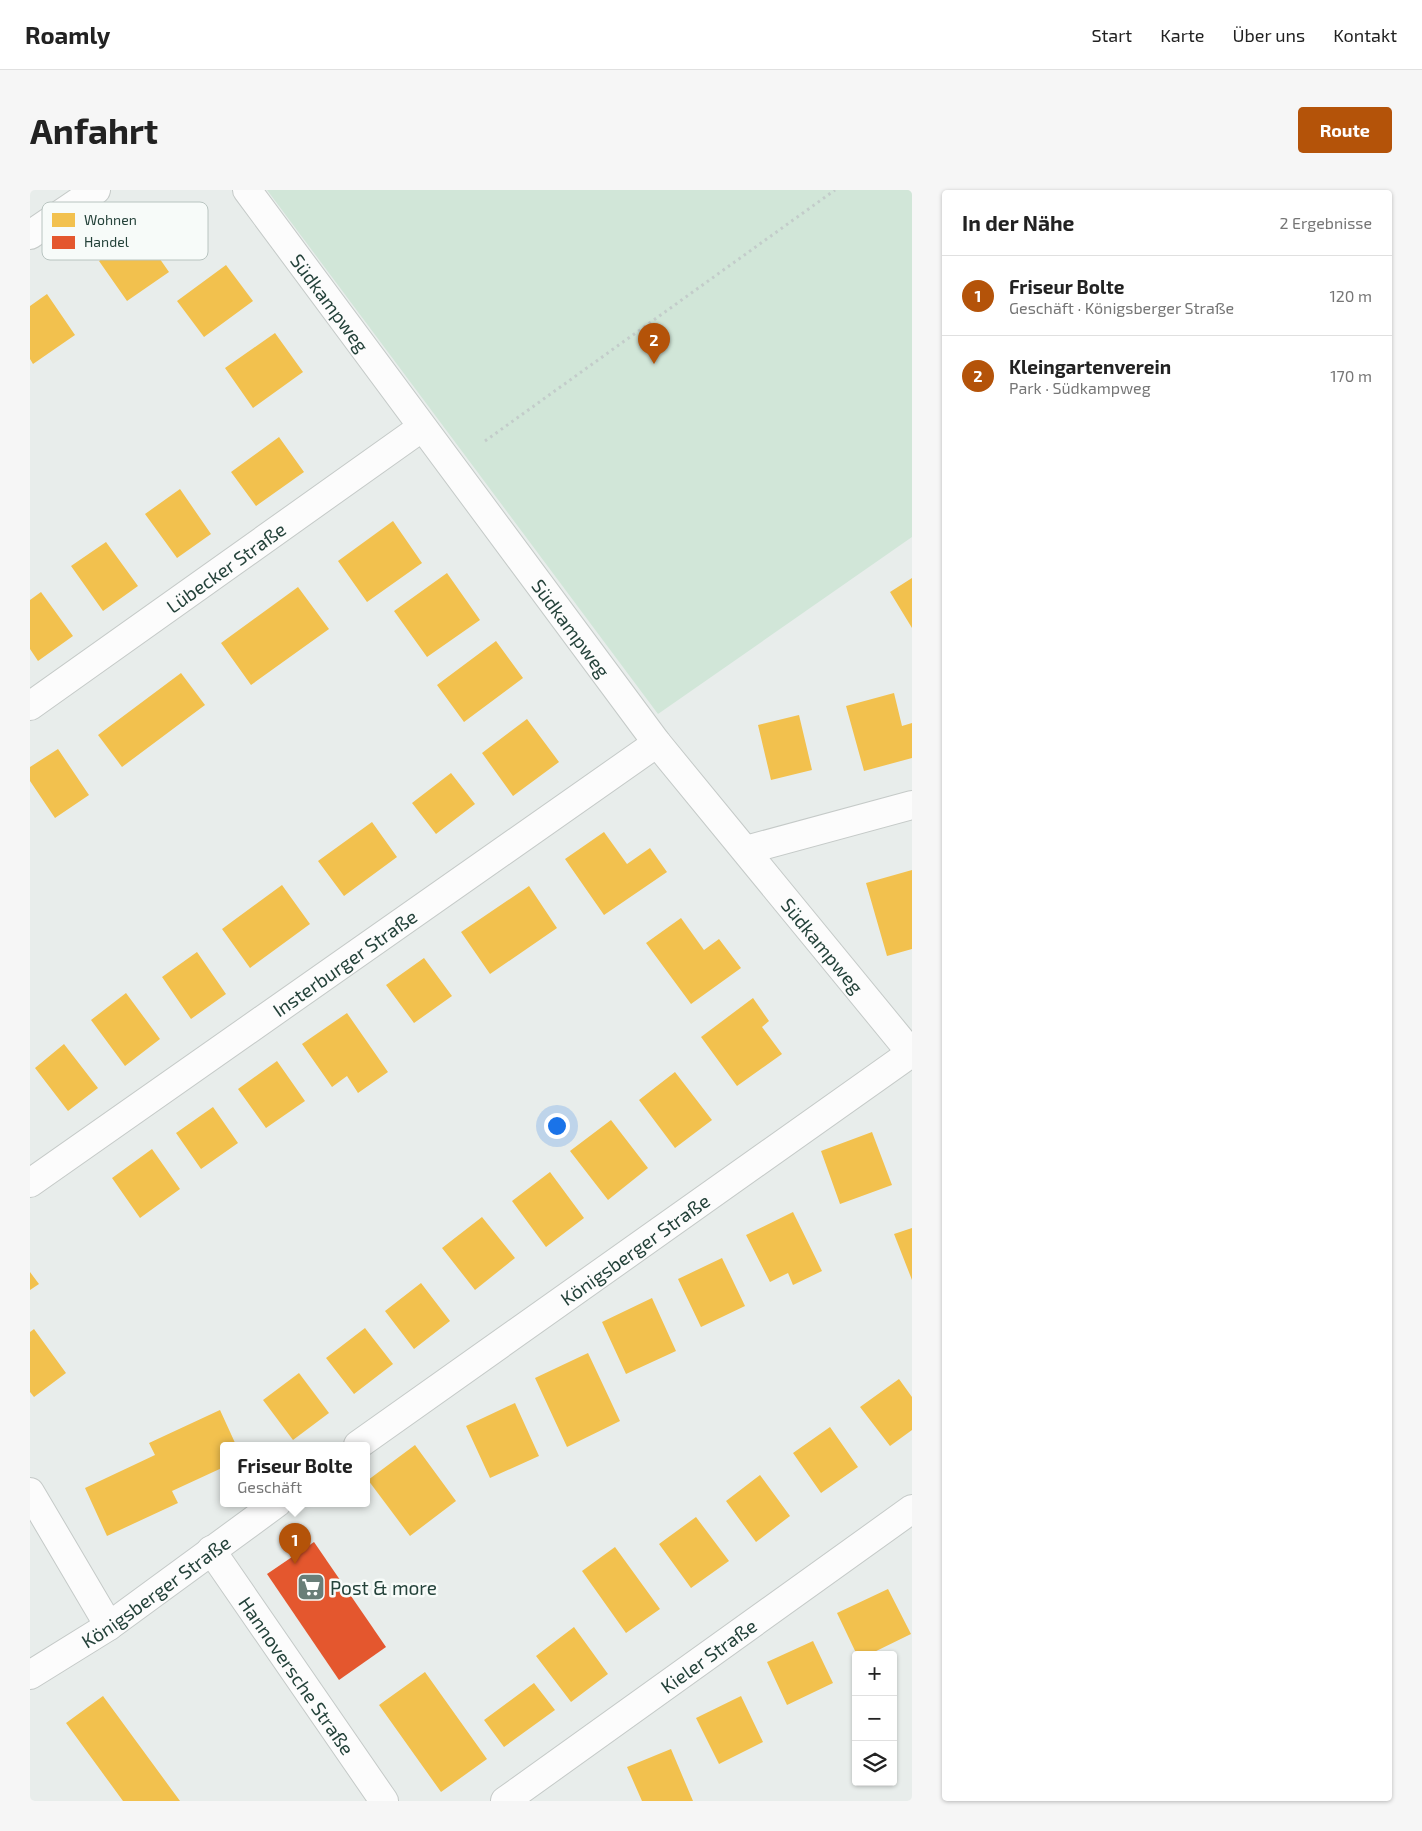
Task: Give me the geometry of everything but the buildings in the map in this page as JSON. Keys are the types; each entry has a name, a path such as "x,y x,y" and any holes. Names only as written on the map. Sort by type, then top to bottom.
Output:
{"street":[{"path":"78,202 96,190"},
{"name":"Südkampweg","path":"247,190 421,428 657,742 912,1054"},
{"path":"30,235 42,227"},
{"name":"Lübecker Straße","path":"30,706 421,428"},
{"name":"Insterburger Straße","path":"30,1182 657,742"},
{"path":"746,850 912,805"},
{"name":"Königsberger Straße","path":"362,1442 912,1054"},
{"path":"30,1492 109,1626"},
{"name":"Königsberger Straße","path":"30,1675 109,1626 271,1507"},
{"name":"Kieler Straße","path":"506,1801 912,1510"},
{"name":"Hannoversche Straße","path":"211,1550 384,1801"}],"path":[{"path":"485,441 835,190"}],"green space":[{"path":"267,190 912,190 912,537 658,714"}],"place":[{"name":"Kleingartenverein","path":"654,364"},
{"name":"Friseur Bolte","path":"295,1564"},
{"name":"Post & more","path":"311,1587"}]}
